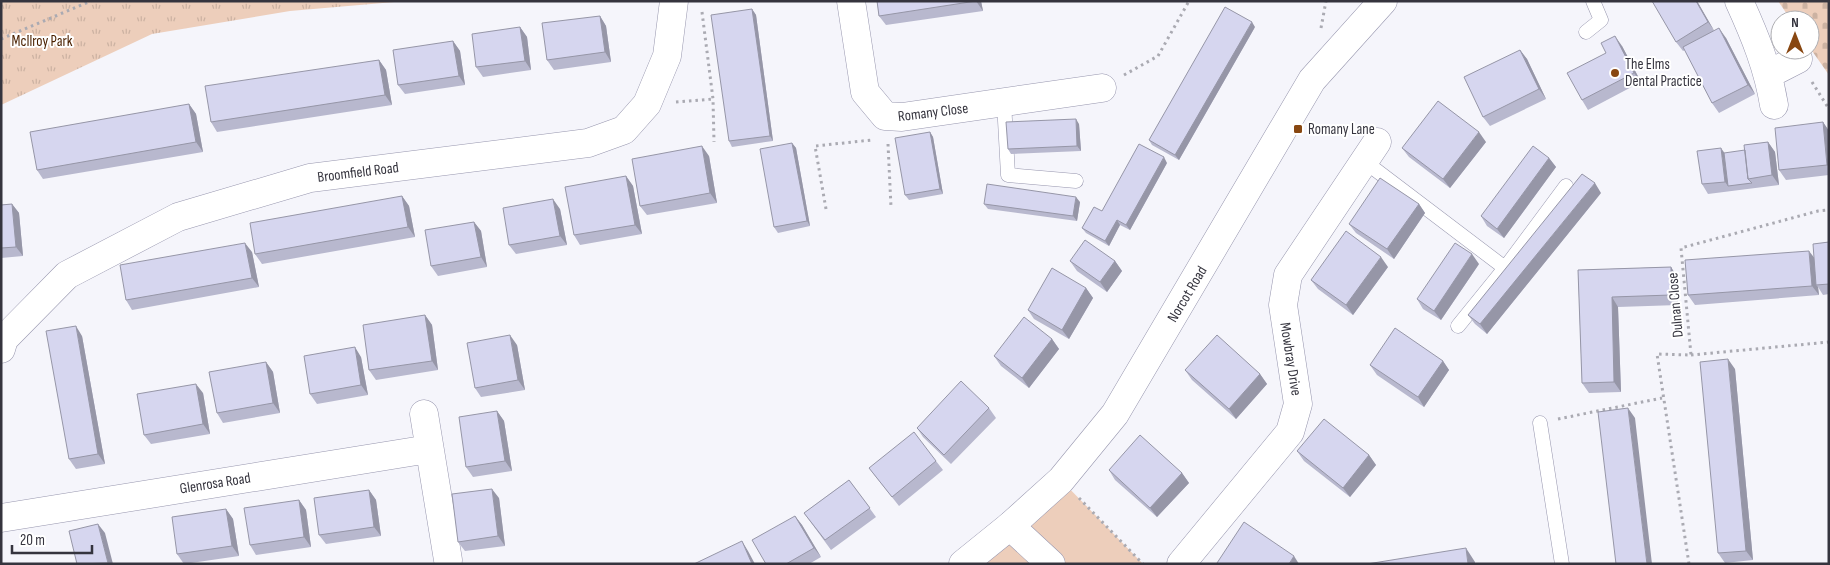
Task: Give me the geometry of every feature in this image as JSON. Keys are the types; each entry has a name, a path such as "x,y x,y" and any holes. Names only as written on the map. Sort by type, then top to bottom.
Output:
{"street":[{"name":"Broomfield Road","path":"1,349 4,339 67,275 178,218 310,178 588,143 624,130 647,104 667,56 674,1"},
{"name":"Romany Close","path":"851,1 865,92 886,127 902,117 1102,88"},
{"name":"Norcot Road","path":"963,564 1010,526 1061,480 1115,414 1312,80 1384,1"},
{"path":"1739,1 1755,35 1769,74 1774,105"},
{"path":"1769,74 1796,60"},
{"name":"Mowbray Drive","path":"1181,564 1290,432 1298,404 1283,305 1288,275 1370,151"},
{"path":"424,414 448,560"},
{"name":"Glenrosa Road","path":"1,518 429,449"},
{"path":"1010,526 1051,564"}],"lane":[{"path":"1586,32 1601,20 1593,1"},
{"path":"1004,102 1008,175 1076,181"},
{"path":"1370,151 1505,268"},
{"path":"1458,326 1505,268 1566,186"},
{"path":"1540,423 1562,564"}],"path":[{"path":"1,39 91,1"},
{"path":"1102,88 1158,56 1189,1"},
{"path":"702,11 713,99 714,142"},
{"path":"826,210 815,146 886,127 891,207"},
{"name":"Dulnan Close","path":"1689,564 1662,398 1657,354 1691,355 1681,248 1818,211 1829,210"},
{"path":"1691,355 1829,342"},
{"path":"1540,423 1662,398"},
{"path":"1061,480 1143,564"}],"green space":[{"name":"McIlroy Park","path":"1,1 406,1 290,11 152,34 1,105"},
{"path":"1778,1 1829,1 1829,75 1818,60 1820,60 1820,10 1784,10"},
{"path":"1061,480 1143,564 963,564"}],"building":[{"path":"877,1 976,1 879,16"},
{"path":"1652,1 1696,1 1708,22 1676,42"},
{"path":"1225,7 1252,22 1175,155 1149,140"},
{"path":"752,9 770,136 729,141 711,15"},
{"path":"600,16 605,52 547,60 542,23"},
{"path":"520,27 525,61 476,67 472,34"},
{"path":"1719,28 1748,85 1712,103 1683,47"},
{"name":"The Elms Dental Practice","path":"1615,36 1634,73 1582,100 1567,73 1606,53 1601,43"},
{"path":"453,41 459,76 398,85 393,50"},
{"path":"1520,50 1539,89 1483,117 1464,77"},
{"path":"379,60 385,95 211,122 205,86"},
{"path":"1438,101 1479,132 1443,179 1402,148"},
{"path":"189,104 196,142 37,170 30,132"},
{"path":"1076,119 1077,146 1008,149 1006,122"},
{"path":"1823,122 1827,165 1779,170 1775,128"},
{"path":"930,132 940,189 905,195 895,138"},
{"path":"1768,142 1772,175 1748,179 1744,145"},
{"path":"792,143 807,221 774,227 760,149"},
{"path":"1139,144 1164,157 1126,225 1117,220 1105,241 1082,228 1094,207 1102,211"},
{"path":"702,146 710,193 640,206 632,159"},
{"path":"1533,146 1549,158 1497,229 1481,216"},
{"path":"1721,148 1725,182 1702,184 1697,151"},
{"path":"1745,150 1748,179 1752,183 1728,186 1724,153"},
{"path":"1582,174 1595,183 1480,324 1468,315"},
{"path":"626,176 635,225 574,235 565,187"},
{"path":"1380,178 1419,204 1387,249 1349,224"},
{"path":"987,184 1076,197 1073,216 984,204"},
{"path":"402,196 408,227 255,254 250,223"},
{"path":"553,199 560,236 509,245 503,208"},
{"path":"12,204 16,247 1,248 1,205"},
{"path":"474,222 481,257 431,266 425,230"},
{"path":"1346,231 1381,257 1346,305 1311,280"},
{"path":"1085,240 1115,261 1100,282 1070,261"},
{"path":"1829,242 1829,284 1816,285 1813,244"},
{"path":"245,243 252,278 126,300 120,265"},
{"path":"1455,243 1472,254 1434,311 1417,299"},
{"path":"1809,251 1812,286 1688,295 1685,260"},
{"path":"1671,267 1671,295 1612,297 1614,382 1582,383 1578,270"},
{"path":"1052,268 1086,288 1062,330 1028,310"},
{"path":"425,315 432,361 369,370 363,325"},
{"path":"1024,317 1052,339 1022,378 994,356"},
{"path":"76,326 98,454 69,459 46,331"},
{"path":"1395,328 1443,361 1418,397 1370,365"},
{"path":"510,335 518,380 475,388 467,343"},
{"path":"1217,335 1260,374 1229,409 1185,370"},
{"path":"355,347 361,385 310,394 304,356"},
{"path":"1728,359 1746,551 1718,553 1700,362"},
{"path":"266,362 273,403 217,413 209,372"},
{"path":"961,381 989,408 944,455 917,428"},
{"path":"196,384 203,424 144,435 137,394"},
{"path":"1628,408 1647,564 1616,564 1598,412"},
{"path":"497,411 505,461 466,467 459,417"},
{"path":"1324,419 1369,455 1343,488 1297,451"},
{"path":"914,432 936,461 892,497 869,468"},
{"path":"1140,435 1182,473 1150,508 1109,470"},
{"path":"849,480 870,508 825,540 804,513"},
{"path":"492,489 498,536 458,542 452,494"},
{"path":"369,490 374,527 319,535 314,498"},
{"path":"299,500 304,537 250,545 244,508"},
{"path":"226,509 232,546 177,554 172,517"},
{"path":"795,516 814,548 786,564 766,564 752,540"},
{"path":"1244,522 1294,556 1289,564 1218,564"},
{"path":"98,524 108,563 77,564 69,531"},
{"path":"742,541 752,564 694,564"},
{"path":"1466,548 1468,564 1367,564"}],"place":[{"name":"The Elms Dental Practice","path":"1615,73"},
{"name":"Romany Lane","path":"1298,129"}]}
